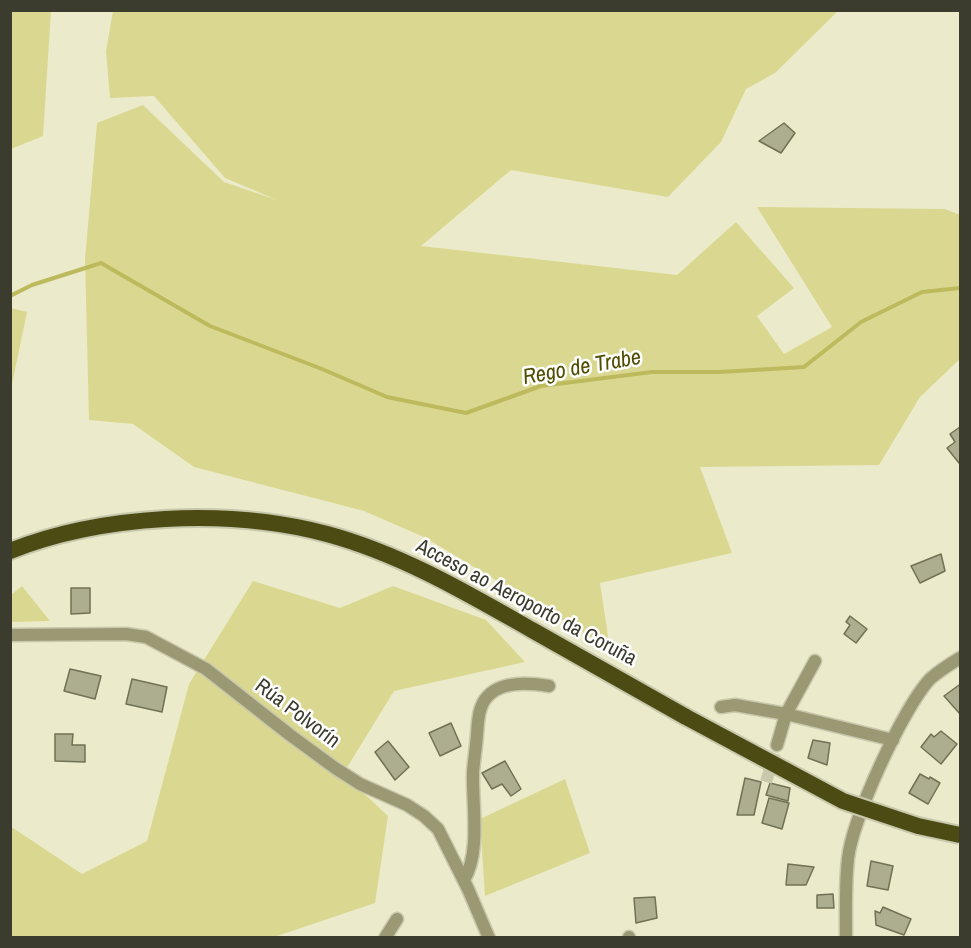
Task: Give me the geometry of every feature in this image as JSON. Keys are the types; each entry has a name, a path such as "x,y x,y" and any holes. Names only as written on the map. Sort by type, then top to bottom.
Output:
{"highway":[{"name":"Acceso ao Aeroporto da Coruña","path":"10,551 70,532 125,521 208,517 286,525 329,535 375,550 470,594 696,722 835,796 918,826 960,835"}],"street":[{"name":"Rúa Polvorín","path":"10,635 126,634 146,637 206,669 335,768 360,784 406,805 424,816 438,829 464,880 489,938"},
{"path":"846,938 848,858 856,825 893,740 910,709 930,680 960,658"},
{"path":"777,745 786,714 815,661"},
{"path":"464,880 473,859 473,770 479,716 483,703 489,695 503,687 532,684 549,686"},
{"path":"721,707 735,705 786,714 893,740"},
{"path":"385,938 396,919"}],"shaded area":[{"path":"11,10 51,11 43,136 11,149"},
{"path":"113,11 838,11 775,73 746,89 721,142 668,197 511,170 421,246 677,275 736,222 794,288 757,316 784,354 832,327 757,207 945,209 960,215 960,359 920,397 879,465 700,467 732,553 600,583 610,649 426,538 364,511 194,467 133,424 89,420 85,259 97,123 143,105 224,182 277,200 225,178 154,96 110,98 106,51"},
{"path":"10,308 27,312 11,389"},
{"path":"253,581 340,608 393,586 486,620 525,662 394,691 343,774 388,816 375,903 274,937 11,937 10,826 82,874 147,841 189,684"},
{"path":"22,586 50,621 11,622 11,595"},
{"path":"565,779 590,853 485,896 480,819"}],"building":[{"path":"784,123 795,133 781,153 759,141"},
{"path":"960,427 959,463 947,448 955,442 950,434"},
{"path":"941,554 945,571 920,583 911,566"},
{"path":"71,588 90,588 90,613 71,614"},
{"path":"850,616 867,629 856,643 844,634 850,625 846,622"},
{"path":"70,669 101,676 95,699 64,691"},
{"path":"132,679 167,687 162,712 126,704"},
{"path":"960,686 960,714 944,696"},
{"path":"451,723 461,746 440,756 429,733"},
{"path":"941,731 957,744 941,764 921,747 931,734 934,737"},
{"path":"55,734 73,734 72,745 85,745 85,762 55,761"},
{"path":"813,740 830,743 827,765 808,758"},
{"path":"388,741 409,767 395,780 375,752"},
{"path":"505,761 521,789 511,796 502,784 492,789 482,773"},
{"path":"920,774 940,783 928,804 909,793"},
{"path":"745,778 761,782 754,815 737,815"},
{"path":"770,783 790,788 788,801 766,795"},
{"path":"769,798 789,803 782,829 762,823"},
{"path":"871,861 893,866 888,890 867,886"},
{"path":"788,864 814,867 806,885 786,885"},
{"path":"833,894 834,908 817,908 817,895"},
{"path":"655,897 657,918 636,923 634,898"},
{"path":"883,907 911,919 904,935 876,925 875,911 880,913"}],"waterway":[{"name":"Rego de Trabe","path":"10,296 32,285 101,263 210,326 387,397 466,413 541,386 652,372 720,372 804,367 861,322 922,292 960,288"}],"tunnel":[{"path":"766,782 777,745"}]}
